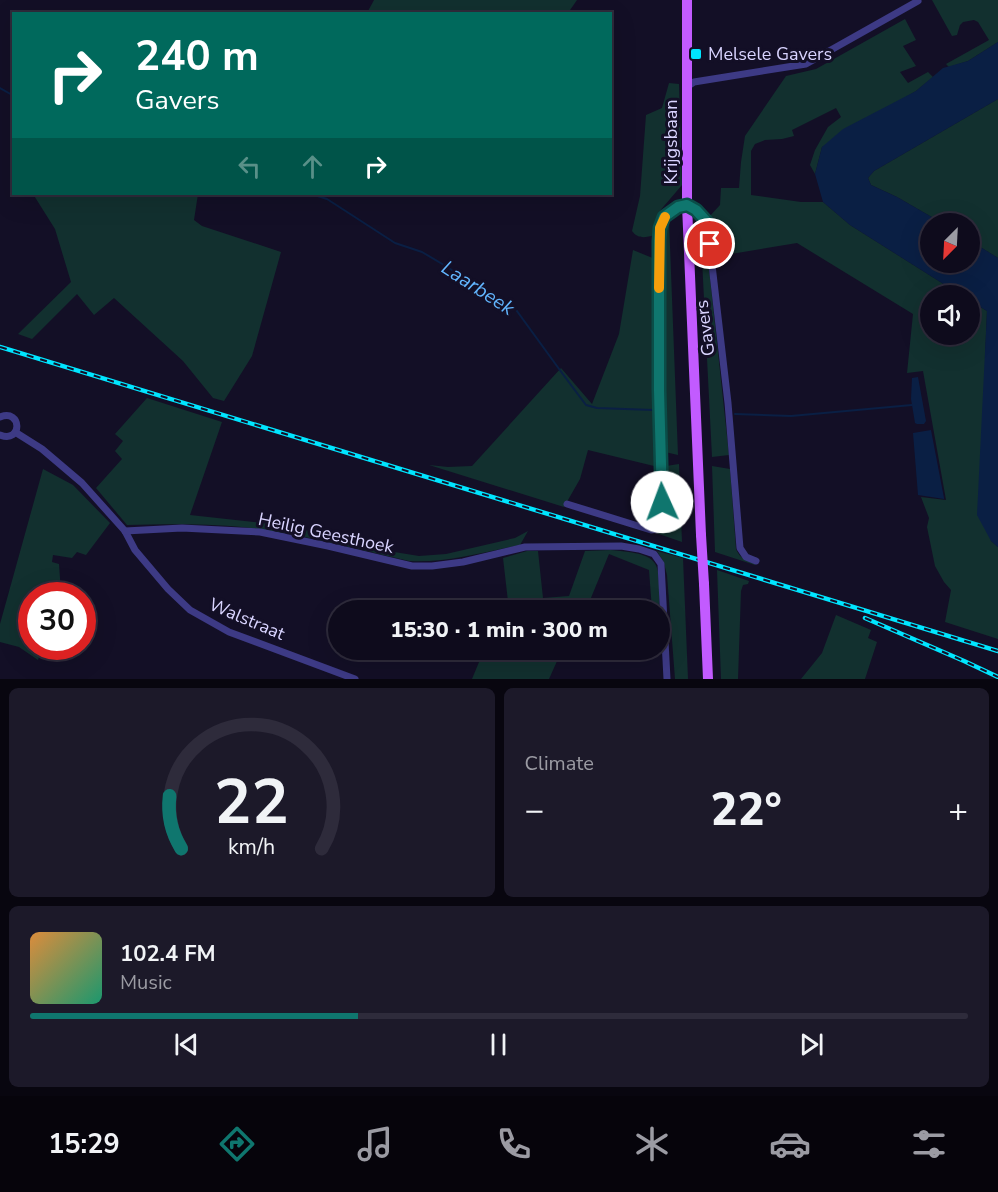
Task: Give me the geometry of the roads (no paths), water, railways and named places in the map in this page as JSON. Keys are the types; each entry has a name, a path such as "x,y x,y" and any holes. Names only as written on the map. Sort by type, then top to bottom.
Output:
{"main road":[{"name":"Krijgsbaan","path":"687,0 687,205 708,679"}],"street":[{"path":"688,86 694,82 806,64 918,1"},
{"path":"567,504 651,530 658,529 662,523 659,390 660,228 664,217 678,207 687,205"},
{"name":"Gavers","path":"687,205 696,210 707,222 729,403 740,548 746,558 756,561"},
{"path":"0,414 8,415 17,423 15,432 9,437 0,435"},
{"path":"15,432 42,449 74,475 125,531"},
{"name":"Heilig Geesthoek","path":"125,531 182,528 260,532 412,566 463,562 525,547 621,546 639,549 654,554 661,564 667,679"},
{"name":"Walstraat","path":"125,531 135,550 168,589 190,610 229,632 355,679"}],"water":[{"path":"998,42 998,99 874,171 868,178 871,185 925,213 920,213 920,269 850,225 823,202 815,174 822,147 843,129 916,91 943,68 968,61"},
{"path":"980,247 998,258 998,547 991,541 977,515 987,311 980,307 980,285 945,285 926,273 980,273"},
{"path":"918,377 926,421 924,424 915,423 911,399 912,378"},
{"path":"931,430 944,499 918,495 913,433"}],"waterway":[{"name":"Laarbeek","path":"0,88 12,95"},
{"name":"Laarbeek","path":"314,195 327,199 395,243 422,252 449,268 484,294 514,307 586,405 597,408 653,410"},
{"name":"Laarbeek","path":"735,414 791,416 912,405"}],"railway":[{"path":"0,347 998,651"},
{"path":"865,618 998,677"}],"place":[{"name":"Melsele Gavers","path":"696,54"}]}
